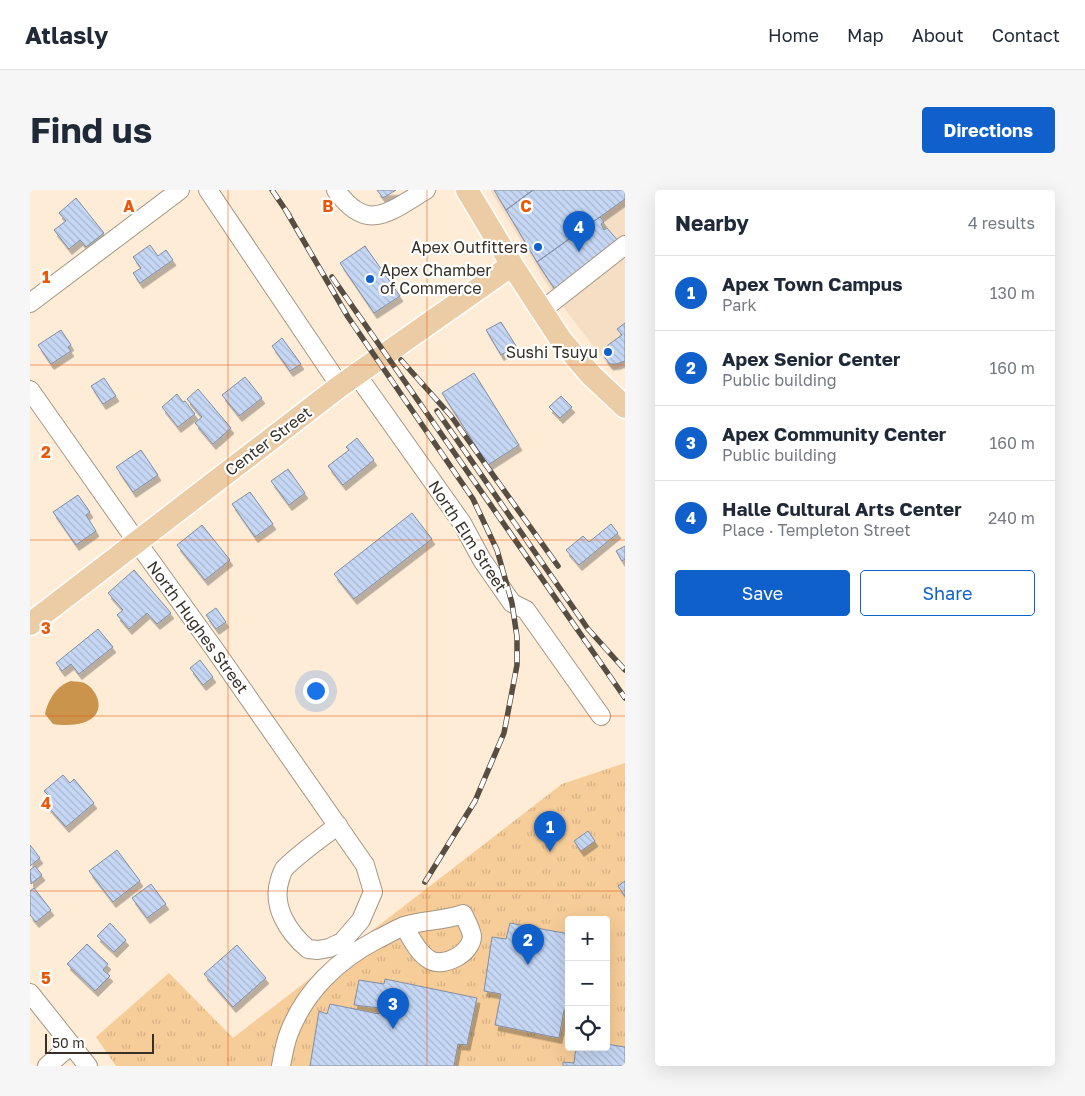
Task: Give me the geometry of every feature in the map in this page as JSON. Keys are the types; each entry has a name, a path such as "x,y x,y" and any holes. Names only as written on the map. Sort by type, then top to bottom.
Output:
{"main road":[{"path":"467,190 512,265 561,340 590,375 625,407"},
{"name":"Center Street","path":"30,624 349,380 512,265"}],"street":[{"path":"30,303 180,190"},
{"name":"North Elm Street","path":"208,190 349,380 462,523 482,560 512,603 526,610 601,716"},
{"path":"336,190 355,211 373,217 399,206 426,190"},
{"path":"541,311 625,245"},
{"name":"North Hughes Street","path":"30,390 221,658 338,825 365,865 373,892 361,920 342,942 329,948 308,949 291,932 282,917 277,903 276,889 283,870 338,825"},
{"path":"281,1066 289,1032 318,984 358,950 404,926"},
{"path":"30,993 88,1066"},
{"path":"47,1066 71,1045"}],"shaded area":[{"path":"490,190 625,190 625,363 613,372 551,291"},
{"path":"71,681 84,683 92,689 97,697 98,710 92,718 82,723 70,725 53,724 45,714 48,704 61,686"}],"green space":[{"path":"625,763 625,1066 116,1066 96,1037 169,973 233,1038 562,784"}],"building":[{"path":"377,190 396,190 383,198"},
{"path":"494,190 533,190 506,210"},
{"path":"533,190 625,190 625,199 537,262 506,210"},
{"path":"76,198 104,233 86,247 80,240 69,249 54,230 66,221 59,213"},
{"path":"600,217 604,222 601,224 604,230 607,228 619,242 556,291 537,262"},
{"path":"150,245 158,256 166,250 173,260 140,283 133,273 141,268 133,257"},
{"name":"Apex Chamber of Commerce","path":"365,246 400,296 374,313 340,263"},
{"path":"501,322 516,346 501,355 486,330"},
{"path":"625,323 625,361 610,364 605,358 604,352 608,345 622,335 617,329"},
{"path":"61,330 71,345 68,347 71,351 51,364 38,345"},
{"path":"282,338 301,364 290,371 272,346"},
{"path":"474,373 519,445 488,465 442,393"},
{"path":"245,377 262,398 239,416 222,395"},
{"path":"104,378 116,396 103,404 91,386"},
{"path":"198,389 231,428 213,444 195,423 202,417 187,399"},
{"path":"177,394 195,414 178,427 162,407"},
{"path":"561,396 572,407 560,418 549,407"},
{"path":"357,438 374,460 343,485 328,466 349,450 346,447"},
{"path":"141,450 158,475 133,492 116,467"},
{"path":"288,469 305,493 289,505 271,481"},
{"path":"250,492 273,524 255,537 232,504"},
{"path":"78,495 90,512 86,515 96,531 76,545 53,512"},
{"path":"412,513 432,539 354,599 334,574"},
{"path":"611,524 618,533 579,565 566,550 583,536 589,542"},
{"path":"202,525 230,560 205,580 177,545"},
{"path":"625,546 625,559 622,561 616,551"},
{"path":"134,570 171,613 157,624 147,613 129,629 117,615 123,610 108,593"},
{"path":"216,608 226,622 216,629 206,615"},
{"path":"98,629 113,647 79,674 71,664 62,671 56,663"},
{"path":"200,660 213,677 203,685 190,668"},
{"path":"63,775 70,783 74,779 94,803 66,827 44,802 50,797 44,791"},
{"path":"588,831 595,841 581,851 574,841"},
{"path":"30,845 40,858 30,866"},
{"path":"117,850 140,881 113,902 89,871"},
{"path":"35,866 42,875 31,884 30,870"},
{"path":"625,881 625,896 618,886"},
{"path":"151,884 166,904 147,918 132,898"},
{"path":"34,888 51,910 36,922 30,915 30,891"},
{"path":"110,923 126,940 114,952 97,936"},
{"path":"510,923 565,933 565,1010 559,1038 495,1025 501,994 484,991 492,937 506,939"},
{"path":"87,944 108,964 103,970 110,976 95,991 67,964"},
{"path":"237,945 266,978 233,1007 204,974"},
{"path":"385,979 477,998 467,1045 458,1044 454,1066 310,1066 319,1011 327,1014 330,1004 379,1014 380,1008 354,1005 359,980 384,984"},
{"path":"610,1045 625,1047 625,1066 563,1066 563,1062 574,1063 576,1051 610,1051"}],"railway":[{"path":"272,190 289,215"},
{"path":"285,209 348,317 473,499 497,550 512,603 517,637 517,665 504,733 475,801 425,882"},
{"path":"332,277 625,698"},
{"path":"401,360 451,416 558,566"},
{"path":"437,411 588,629 625,670"}],"place":[{"name":"Apex Outfitters","path":"538,247"},
{"name":"Halle Cultural Arts Center","path":"579,252"},
{"name":"Apex Chamber of Commerce","path":"370,279"},
{"name":"Sushi Tsuyu","path":"608,352"},
{"name":"Apex Town Campus","path":"550,852"},
{"name":"Apex Senior Center","path":"528,965"},
{"name":"Apex Community Center","path":"393,1029"}]}
